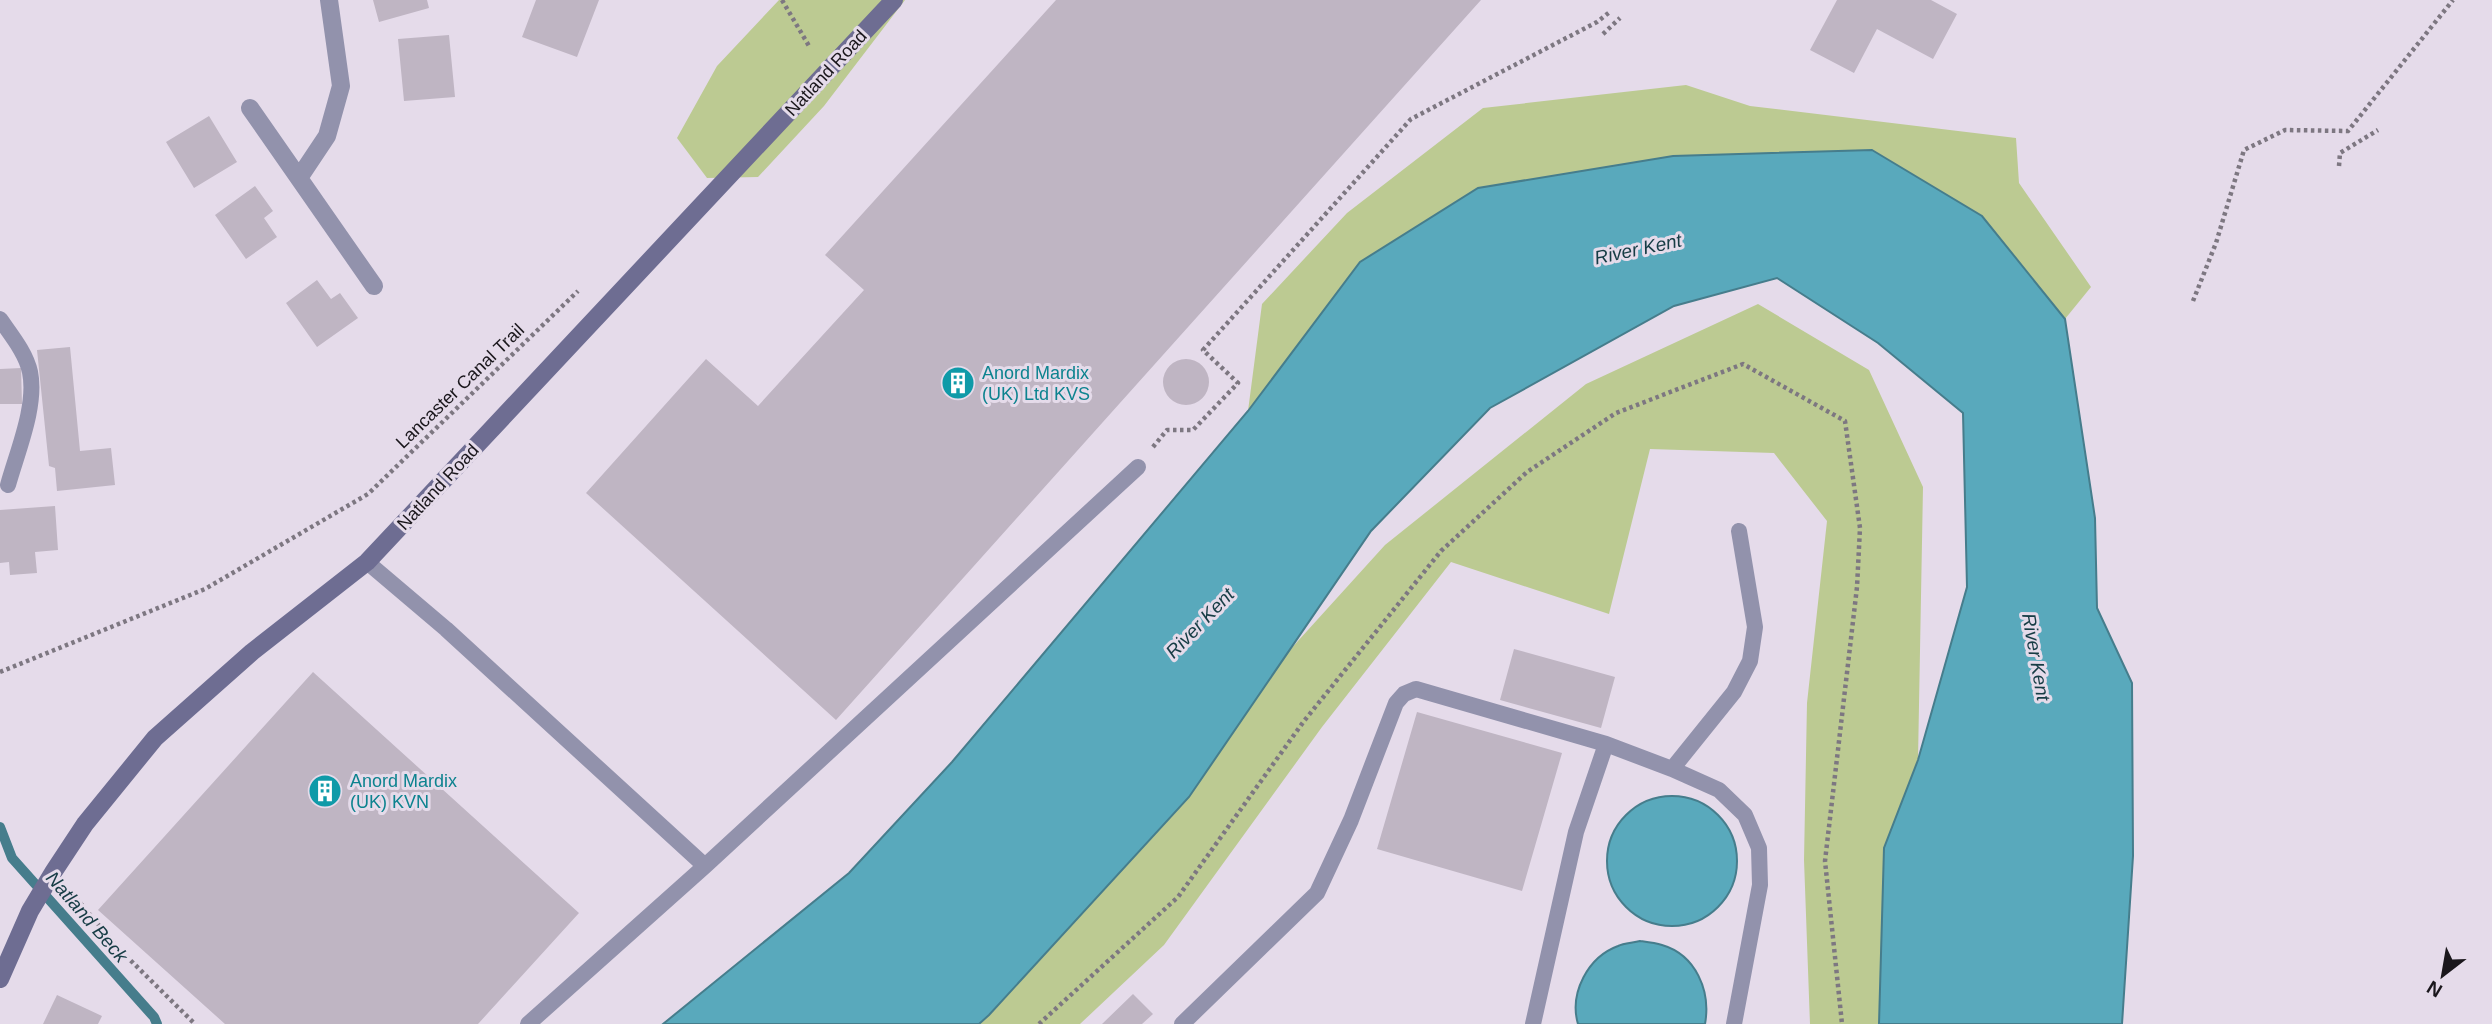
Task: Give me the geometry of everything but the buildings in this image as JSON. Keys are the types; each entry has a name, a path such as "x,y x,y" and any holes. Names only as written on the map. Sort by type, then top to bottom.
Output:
{"street":[{"path":"299,178 327,136 341,86 328,0"},
{"name":"Natland Road","path":"0,979 30,911 54,871 85,824 155,738 253,652 367,562 894,0"},
{"path":"250,108 374,286"}],"lane":[{"path":"0,320 20,348 30,370 29,410 8,485"},
{"path":"527,1024 705,866 1138,467"},
{"path":"1672,769 1734,692 1750,661 1755,626 1739,531"},
{"path":"367,562 446,629 705,866"},
{"path":"1182,1024 1317,893 1351,820 1391,714 1404,694 1416,689 1606,744 1672,769 1719,790 1745,815 1759,848 1760,885 1734,1024"},
{"path":"1534,1024 1576,832 1606,744"}],"path":[{"path":"782,0 809,46"},
{"path":"2193,301 2216,243 2244,150 2286,130 2348,131 2452,0"},
{"path":"1138,467 1167,430 1193,430 1238,383 1203,350 1411,119 1597,22 1611,11"},
{"path":"1603,33 1620,19"},
{"path":"800,56 818,37"},
{"path":"2339,166 2340,153 2378,130"},
{"name":"Lancaster Canal Trail","path":"0,672 205,589 368,494 586,283"},
{"path":"1039,1024 1178,897 1304,721 1441,551 1527,472 1616,413 1743,364 1845,421 1860,528 1857,587 1825,861 1842,1024"},
{"path":"54,871 117,947 195,1024"}],"green space":[{"path":"779,0 905,0 824,106 758,177 707,178 677,138 717,66"},
{"path":"1686,85 1750,106 2016,138 2019,183 2091,287 2065,319 1982,216 1872,150 1673,156 1477,188 1248,411 1262,304 1347,213 1483,108"},
{"path":"1758,304 1869,370 1923,487 1918,760 1884,848 1879,1024 1810,1024 1804,860 1807,703 1827,521 1774,453 1650,449 1609,614 1451,562 1322,727 1164,945 1080,1024 979,1024 1189,797 1288,652 1385,545 1586,384"}],"water":[{"name":"River Kent","path":"1872,150 1982,216 2065,319 2095,518 2097,608 2132,683 2133,856 2122,1024 1879,1024 1884,848 1918,760 1967,587 1963,413 1878,343 1777,278 1674,306 1490,408 1371,531 1189,797 979,1024 663,1024 849,873 952,762 1248,411 1360,262 1478,188 1673,156"},
{"path":"1672,796 1697,800 1718,815 1733,836 1737,861 1733,886 1718,907 1697,922 1672,926 1647,922 1626,907 1611,886 1607,861 1611,836 1626,815 1647,800"},
{"path":"1640,941 1674,950 1692,966 1706,999 1705,1024 1578,1024 1576,1000 1583,978 1590,967 1607,951"}],"waterway":[{"name":"Natland Beck","path":"0,827 12,858 154,1017 157,1024"}],"place":[{"name":"Anord Mardix (UK) Ltd KVS","path":"958,383"},
{"name":"Anord Mardix (UK) KVN","path":"325,791"}]}
